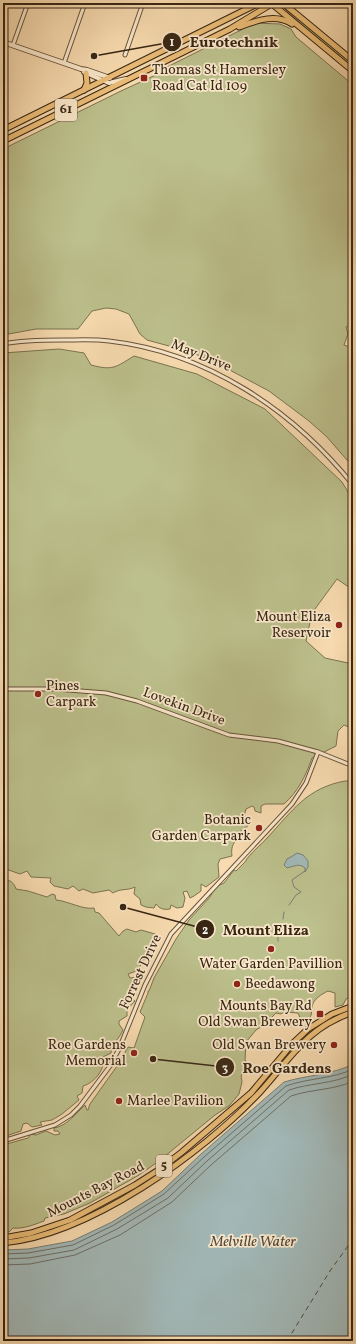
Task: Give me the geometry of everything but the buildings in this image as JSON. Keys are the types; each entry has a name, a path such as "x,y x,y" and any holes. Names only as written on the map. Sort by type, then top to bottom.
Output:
{"main road":[{"path":"246,9 252,3"},
{"name":"61","path":"3,130 259,3"},
{"path":"272,3 353,72"},
{"name":"61","path":"3,141 230,29 272,3"},
{"path":"284,3 353,61"},
{"path":"230,29 257,21 279,18 289,22 316,41"},
{"path":"84,90 87,83 86,73"},
{"name":"Mounts Bay Road","path":"3,1238 32,1233 70,1220 135,1185 160,1169 251,1093 293,1043 308,1029 332,1014 353,1006"},
{"name":"Mounts Bay Road","path":"3,1242 36,1237 68,1226 111,1205 154,1180 226,1124 260,1091 304,1041 332,1020 353,1012"}],"street":[{"path":"13,45 28,3"},
{"path":"64,63 85,3"},
{"path":"125,55 143,3"},
{"path":"3,42 110,78"},
{"path":"80,69 103,81 112,83 130,78"},
{"name":"May Drive","path":"3,344 40,340 85,339 109,341 132,344 156,350 210,370 233,381 264,401 304,432 326,454 353,485"},
{"name":"Lovekin Drive","path":"3,689 56,689 106,693 137,701 229,735 278,741 318,752 353,766"},
{"name":"Forrest Drive","path":"3,1141 55,1125 71,1115 80,1106 110,1066 119,1049 145,985 171,934 292,804 306,783 318,752"}],"green space":[{"path":"280,4 287,8 353,63 353,69 307,30"},
{"path":"255,23 280,24 291,29 296,37 353,85 353,325 346,327 348,334 344,345 352,348 353,351 353,467 327,437 309,421 269,391 224,367 191,352 147,340 140,334 129,314 116,309 106,308 92,311 78,329 36,329 3,335 3,149 160,73 165,68"},
{"path":"59,349 84,353 91,365 98,367 114,367 134,356 197,374 265,409 342,482 353,500 353,590 337,579 312,613 306,641 325,658 348,663 353,657 353,729 344,725 338,731 336,746 312,758 301,783 284,804 265,804 261,806 261,813 255,811 254,807 252,806 246,809 244,816 251,823 237,833 238,838 232,847 232,856 220,859 218,864 219,877 206,887 201,884 201,891 190,898 187,891 183,892 185,898 183,907 177,908 171,905 170,909 166,909 161,908 156,904 154,908 141,905 140,899 134,894 135,887 113,893 109,890 93,893 83,889 79,891 73,886 68,889 54,886 50,882 51,878 31,877 27,871 20,874 3,868 3,353"},
{"path":"345,781 353,781 353,1000 351,1000 350,997 346,999 343,1005 335,1007 335,993 328,991 316,999 313,1004 310,1017 302,1022 298,1013 276,1013 264,1025 256,1030 246,1042 245,1060 249,1065 241,1076 242,1082 239,1094 229,1106 215,1115 159,1161 139,1175 90,1203 64,1214 45,1218 44,1221 32,1225 21,1228 13,1228 9,1232 3,1232 3,1145 28,1138 31,1134 36,1135 46,1131 55,1135 60,1134 58,1131 54,1131 54,1128 63,1125 85,1105 88,1110 90,1104 117,1066 128,1047 134,1048 145,1017 140,1012 148,991 176,939 189,920 210,897 215,887 224,883 234,870 236,871 245,862 293,809 320,789"},
{"path":"3,880 8,880 11,882 16,889 47,897 52,894 55,895 56,900 85,908 94,908 95,912 99,913 119,936 127,929 136,932 141,930 155,934 161,938 159,942 152,944 156,949 149,959 142,960 139,970 128,974 130,978 138,977 136,995 132,998 135,1001 127,1010 127,1016 119,1021 119,1024 123,1030 122,1033 112,1047 111,1053 103,1057 103,1066 101,1071 95,1079 83,1086 82,1093 77,1096 79,1100 52,1120 40,1122 42,1125 32,1127 27,1123 23,1124 21,1131 6,1136 3,1133"}],"water":[{"path":"297,853 303,855 308,861 308,867 305,872 305,868 301,866 297,865 287,868 284,865 287,859"},
{"name":"Melville Water","path":"353,1064 353,1341 3,1341 3,1250 28,1249 72,1241 112,1222 162,1191 201,1154 284,1082 328,1073"}],"waterway":[{"path":"289,905 296,895 301,892 294,887 292,880 305,871"},
{"path":"283,919 284,912"},
{"path":"278,936 278,941"}],"ferry route":[{"path":"287,1341 330,1271 353,1239"}],"place":[{"name":"Eurotechnik","path":"94,56"},
{"name":"Thomas St Hamersley Road Cat Id 109","path":"144,78"},
{"name":"Mount Eliza Reservoir","path":"339,625"},
{"name":"Pines Carpark","path":"38,694"},
{"name":"Botanic Garden Carpark","path":"259,828"},
{"name":"Mount Eliza","path":"123,907"},
{"name":"Water Garden Pavillion","path":"271,949"},
{"name":"Beedawong","path":"237,984"},
{"name":"Mounts Bay Rd Old Swan Brewery","path":"320,1014"},
{"name":"Old Swan Brewery","path":"334,1045"},
{"name":"Roe Gardens Memorial","path":"134,1053"},
{"name":"Roe Gardens","path":"153,1059"},
{"name":"Marlee Pavilion","path":"119,1101"}]}
